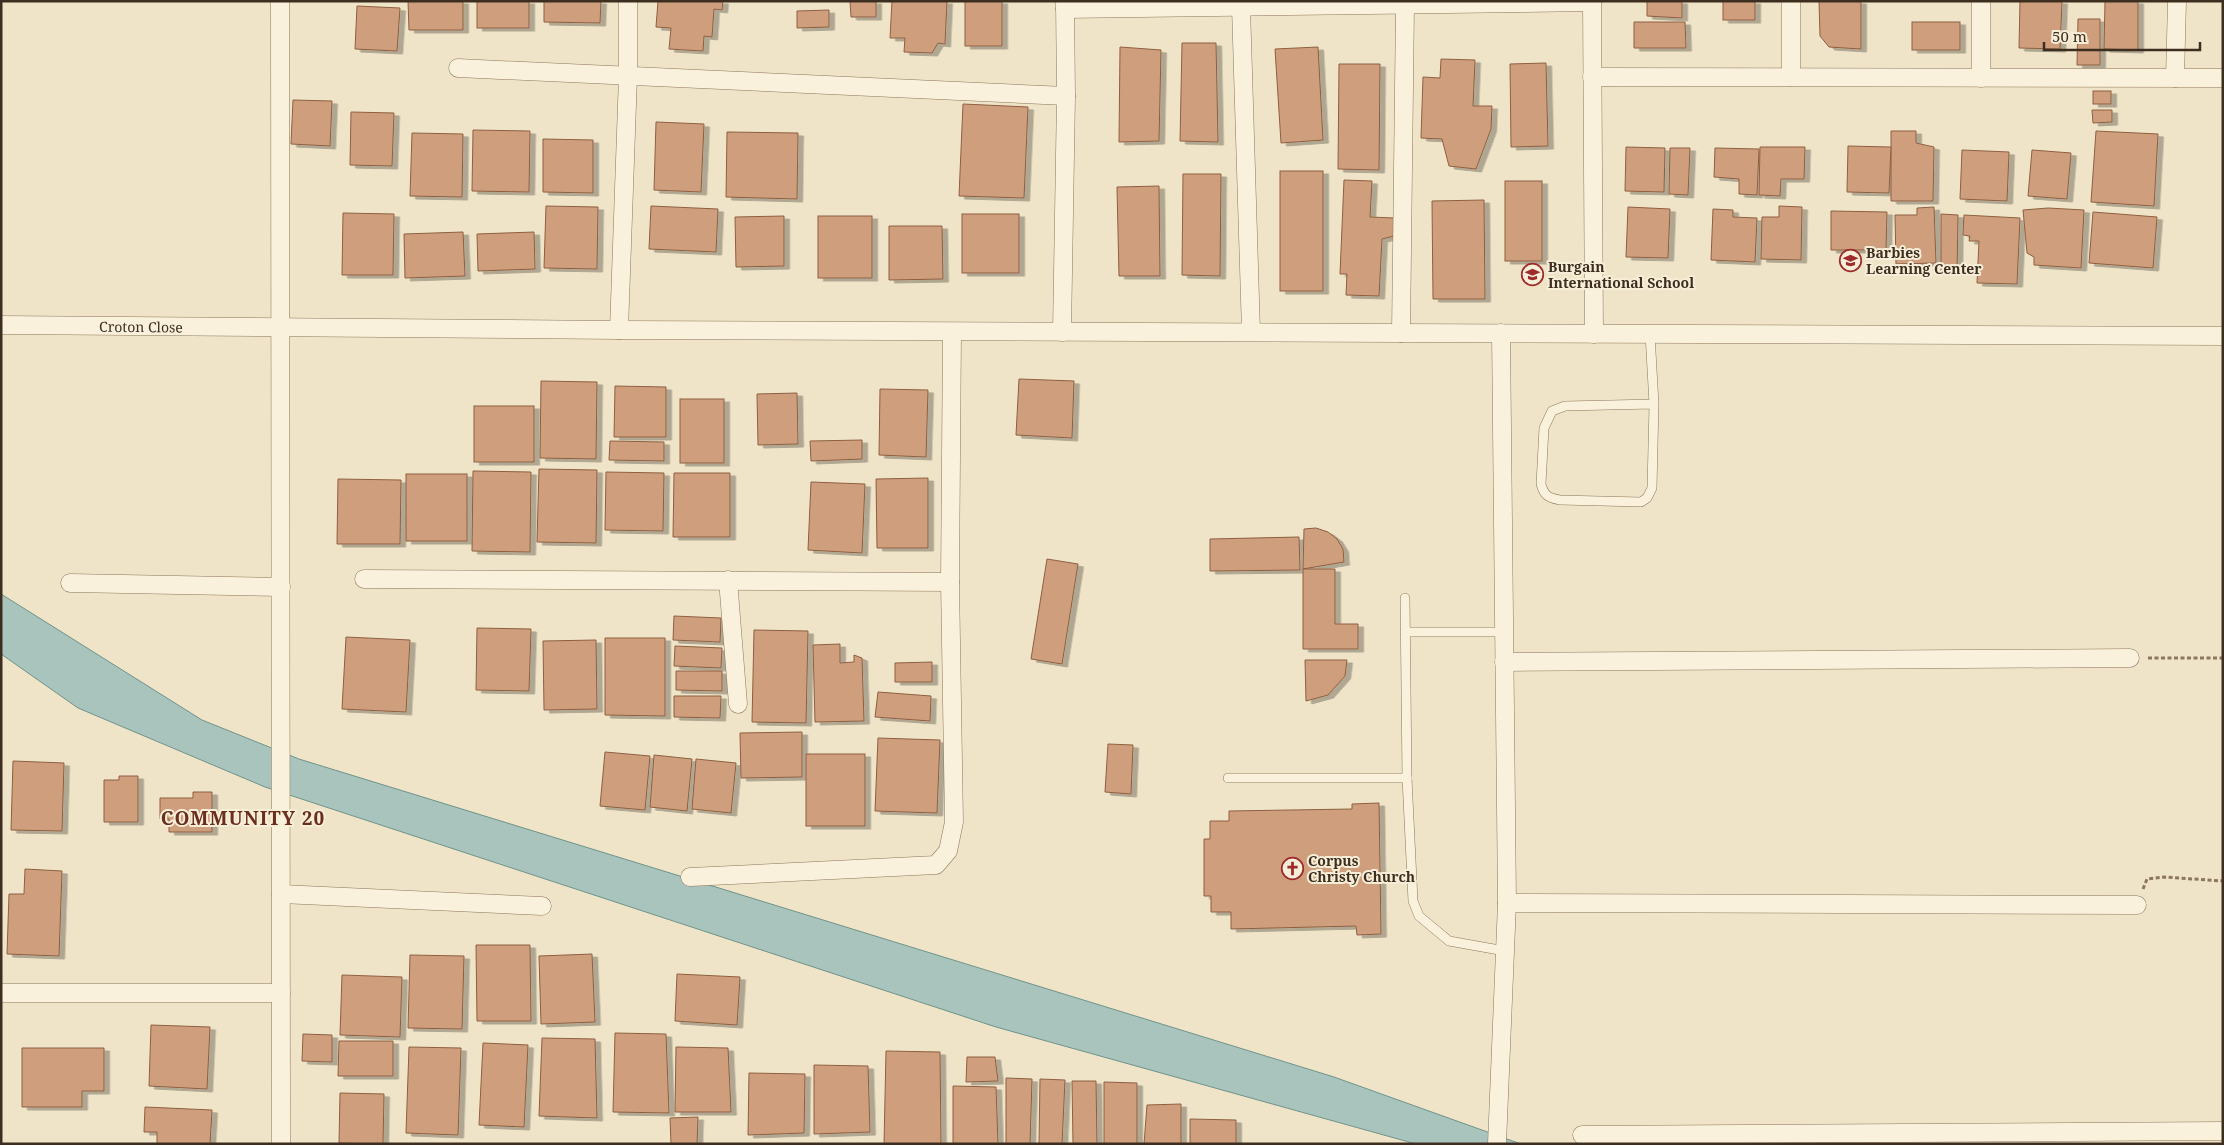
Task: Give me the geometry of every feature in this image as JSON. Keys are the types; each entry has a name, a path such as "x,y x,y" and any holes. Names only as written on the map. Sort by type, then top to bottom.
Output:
{"street":[{"path":"280,1 281,1144"},
{"path":"619,330 628,76 628,1"},
{"path":"1791,1 1791,77"},
{"path":"1981,78 1982,1"},
{"path":"2175,78 2177,1"},
{"path":"1062,332 1066,96 1065,5 1199,4 1241,7 1404,3 1592,2 1594,334"},
{"path":"1401,333 1404,3"},
{"path":"1241,7 1251,332"},
{"path":"458,68 1066,96"},
{"path":"1592,77 2223,78"},
{"name":"Croton Close","path":"1,325 952,332 2223,336"},
{"path":"690,877 936,865 948,851 954,822 950,582 952,332"},
{"path":"1497,1136 1507,903 1501,333"},
{"path":"364,579 950,582"},
{"path":"728,580 738,704"},
{"path":"70,582 281,587"},
{"path":"1504,662 2130,658"},
{"path":"281,894 542,906"},
{"path":"1507,903 2137,905"},
{"path":"1,992 281,993"},
{"path":"1582,1135 2223,1131"}],"lane":[{"path":"1650,334 1654,404 1652,488 1647,498 1641,502 1560,500 1549,498 1543,492 1541,484 1544,428 1552,411 1565,406 1654,404"},
{"path":"1405,598 1407,778 1413,901 1419,916 1449,941 1505,951"},
{"path":"1406,632 1505,632"},
{"path":"1228,778 1407,778"}],"path":[{"path":"2130,658 2223,658"},
{"path":"2137,905 2147,879 2164,877 2223,881"}],"water":[{"path":"1,594 202,720 299,759 1334,1077 1521,1144 1416,1144 996,1027 265,787 78,708 1,654"}],"building":[{"path":"408,1 463,1 463,30 409,30"},
{"path":"477,1 529,1 529,28 477,28"},
{"path":"544,1 601,1 600,23 544,22"},
{"path":"658,1 723,1 722,10 714,9 712,37 704,36 703,51 669,49 671,28 656,27"},
{"path":"850,1 876,1 876,17 851,17"},
{"path":"892,1 947,1 945,44 938,43 932,53 904,52 905,38 890,38"},
{"path":"965,1 1002,1 1002,46 965,46"},
{"path":"1647,1 1682,1 1682,18 1647,16"},
{"path":"1723,1 1755,1 1755,20 1723,20"},
{"path":"1819,1 1861,1 1861,49 1829,47 1820,36"},
{"path":"2020,1 2062,1 2060,49 2019,48"},
{"path":"2105,1 2138,1 2138,50 2104,49"},
{"path":"357,6 400,8 397,51 355,49"},
{"path":"829,10 829,27 797,28 797,11"},
{"path":"2078,19 2100,19 2100,65 2077,65"},
{"path":"1634,22 1685,22 1686,48 1634,48"},
{"path":"1912,22 1960,22 1960,50 1912,50"},
{"path":"1182,43 1216,43 1218,142 1180,141"},
{"path":"1120,47 1161,50 1159,141 1119,142"},
{"path":"1318,47 1323,140 1281,143 1275,49"},
{"path":"1441,59 1475,60 1473,106 1492,106 1491,129 1476,169 1449,166 1442,139 1421,138 1423,77 1440,78"},
{"path":"1546,63 1548,146 1511,147 1510,64"},
{"path":"1339,64 1380,64 1379,170 1338,169"},
{"path":"2093,91 2111,91 2111,104 2093,104"},
{"path":"293,100 332,101 330,146 291,144"},
{"path":"963,104 1028,107 1024,198 959,196"},
{"path":"2092,110 2112,110 2112,122 2093,123"},
{"path":"351,112 394,113 392,166 350,165"},
{"path":"656,122 704,124 701,192 654,190"},
{"path":"473,130 530,131 529,192 472,191"},
{"path":"1891,131 1916,131 1916,143 1934,147 1933,201 1891,201"},
{"path":"2096,131 2158,134 2154,206 2091,202"},
{"path":"727,132 798,133 797,199 726,197"},
{"path":"412,133 463,134 462,197 410,196"},
{"path":"543,139 593,140 593,193 543,192"},
{"path":"1848,146 1891,147 1889,193 1847,192"},
{"path":"1626,147 1665,148 1664,192 1625,191"},
{"path":"1760,147 1805,147 1804,179 1781,179 1780,196 1759,195"},
{"path":"1670,148 1690,148 1688,195 1669,194"},
{"path":"1715,148 1759,149 1757,195 1739,194 1739,179 1714,177"},
{"path":"1962,150 2009,152 2007,201 1960,199"},
{"path":"2032,150 2071,153 2067,199 2028,196"},
{"path":"1280,171 1323,171 1323,291 1280,291"},
{"path":"1183,174 1221,174 1220,276 1182,275"},
{"path":"1344,180 1372,181 1370,217 1394,218 1394,236 1382,239 1379,296 1346,295 1347,274 1340,274"},
{"path":"1505,181 1542,181 1542,261 1505,261"},
{"path":"1159,186 1160,276 1119,276 1117,187"},
{"path":"1484,200 1485,299 1433,299 1432,201"},
{"path":"546,206 598,207 597,269 544,268"},
{"path":"651,206 718,209 716,252 649,249"},
{"path":"1779,206 1802,207 1801,260 1761,259 1762,217 1779,217"},
{"path":"1628,207 1670,209 1668,258 1626,257"},
{"path":"1934,207 1936,263 1896,264 1895,215 1917,215 1917,208"},
{"path":"2048,208 2084,210 2081,268 2034,265 2034,257 2027,253 2023,210"},
{"path":"1713,209 1733,210 1733,217 1757,218 1755,262 1711,260"},
{"path":"1831,211 1887,212 1886,250 1831,250"},
{"path":"2093,212 2157,217 2153,268 2089,263"},
{"path":"343,213 394,214 393,275 342,275"},
{"path":"962,214 1019,214 1019,273 962,273"},
{"path":"1941,214 1958,215 1957,272 1941,272"},
{"path":"1964,215 2020,218 2017,284 1977,283 1979,241 1969,241 1970,236 1963,235"},
{"path":"784,216 784,266 736,267 735,217"},
{"path":"818,216 872,216 872,278 818,278"},
{"path":"889,226 942,226 943,279 889,280"},
{"path":"463,232 465,276 405,278 404,234"},
{"path":"534,232 535,269 478,271 477,234"},
{"path":"1019,379 1074,381 1072,438 1016,435"},
{"path":"541,381 597,382 596,459 540,458"},
{"path":"615,386 666,387 666,437 614,437"},
{"path":"880,389 928,390 926,457 879,455"},
{"path":"797,393 798,444 758,445 757,394"},
{"path":"680,399 724,399 724,463 680,463"},
{"path":"474,406 534,406 534,462 474,462"},
{"path":"862,440 862,459 811,461 810,441"},
{"path":"610,441 664,442 664,461 609,460"},
{"path":"539,469 597,470 596,543 537,542"},
{"path":"473,471 531,472 530,552 472,551"},
{"path":"606,472 664,473 663,531 605,530"},
{"path":"674,473 730,473 730,537 673,537"},
{"path":"406,474 467,474 467,541 406,541"},
{"path":"928,478 928,548 877,548 876,479"},
{"path":"338,479 401,480 400,544 337,544"},
{"path":"811,482 865,484 862,553 808,550"},
{"path":"1316,528 1328,532 1337,539 1343,549 1344,562 1303,569 1304,529"},
{"path":"1299,537 1300,570 1210,571 1210,539"},
{"path":"1047,559 1078,564 1062,664 1031,659"},
{"path":"1303,569 1335,569 1335,624 1358,624 1358,649 1303,649"},
{"path":"674,616 721,618 720,642 673,640"},
{"path":"477,628 531,629 529,691 476,690"},
{"path":"754,630 808,631 806,723 752,722"},
{"path":"346,637 410,640 406,712 342,709"},
{"path":"605,638 665,638 665,716 605,715"},
{"path":"596,640 597,709 544,710 543,641"},
{"path":"840,644 840,663 854,662 854,655 862,658 864,721 815,722 813,645"},
{"path":"675,646 722,648 721,668 674,666"},
{"path":"1305,660 1347,660 1345,676 1328,695 1306,701"},
{"path":"932,662 932,682 895,682 895,663"},
{"path":"676,671 722,671 722,691 676,690"},
{"path":"878,692 931,696 930,721 875,717"},
{"path":"674,696 721,696 720,718 674,717"},
{"path":"802,732 802,777 741,778 740,733"},
{"path":"878,738 940,740 937,813 875,811"},
{"path":"1108,744 1133,745 1131,794 1105,792"},
{"path":"605,752 650,756 645,810 600,806"},
{"path":"806,754 865,754 865,826 806,826"},
{"path":"654,755 692,759 687,811 650,807"},
{"path":"696,759 736,763 731,813 692,809"},
{"path":"13,761 64,763 62,831 11,830"},
{"path":"119,776 138,776 138,822 104,822 104,780 119,780"},
{"path":"193,792 212,792 212,832 169,832 169,819 160,819 160,798 193,798"},
{"name":"Corpus Christy Church","path":"1379,803 1381,934 1357,935 1356,926 1231,929 1231,912 1211,912 1211,896 1204,896 1204,839 1210,839 1210,821 1229,821 1229,811 1352,809 1352,804"},
{"path":"25,869 62,871 59,956 7,954 9,894 24,894"},
{"path":"476,945 530,945 531,1021 477,1021"},
{"path":"592,954 595,1022 541,1024 539,956"},
{"path":"410,955 464,956 462,1029 408,1028"},
{"path":"677,974 740,977 737,1025 675,1021"},
{"path":"342,975 402,977 400,1037 340,1035"},
{"path":"151,1025 210,1027 207,1089 149,1086"},
{"path":"615,1033 666,1034 669,1113 613,1112"},
{"path":"303,1034 332,1035 332,1062 302,1061"},
{"path":"542,1038 595,1039 597,1118 539,1116"},
{"path":"339,1041 393,1041 393,1076 338,1076"},
{"path":"483,1043 528,1045 524,1127 479,1125"},
{"path":"409,1047 461,1048 458,1135 406,1133"},
{"path":"676,1047 728,1048 731,1112 675,1112"},
{"path":"22,1048 104,1048 104,1091 82,1091 82,1107 22,1107"},
{"path":"886,1051 940,1052 941,1144 884,1144"},
{"path":"967,1057 995,1057 998,1081 966,1082"},
{"path":"814,1065 868,1066 870,1132 814,1134"},
{"path":"749,1073 805,1074 804,1133 748,1135"},
{"path":"1006,1078 1032,1079 1030,1144 1006,1144"},
{"path":"1040,1079 1065,1080 1062,1144 1039,1144"},
{"path":"1072,1081 1096,1081 1097,1144 1073,1144"},
{"path":"1104,1082 1137,1083 1137,1144 1104,1144"},
{"path":"953,1086 996,1087 998,1144 953,1144"},
{"path":"340,1093 384,1094 383,1144 339,1143"},
{"path":"1181,1104 1181,1144 1144,1144 1147,1105"},
{"path":"145,1107 212,1110 210,1144 157,1144 157,1132 144,1132"},
{"path":"698,1117 697,1144 671,1144 670,1118"},
{"path":"1190,1119 1236,1120 1236,1144 1190,1144"}],"place":[{"name":"Barbies Learning Center","path":"1850,260"},
{"name":"Burgain International School","path":"1532,274"},
{"name":"Corpus Christy Church","path":"1292,868"}],"district":[{"name":"COMMUNITY 20","path":"243,818"}]}
